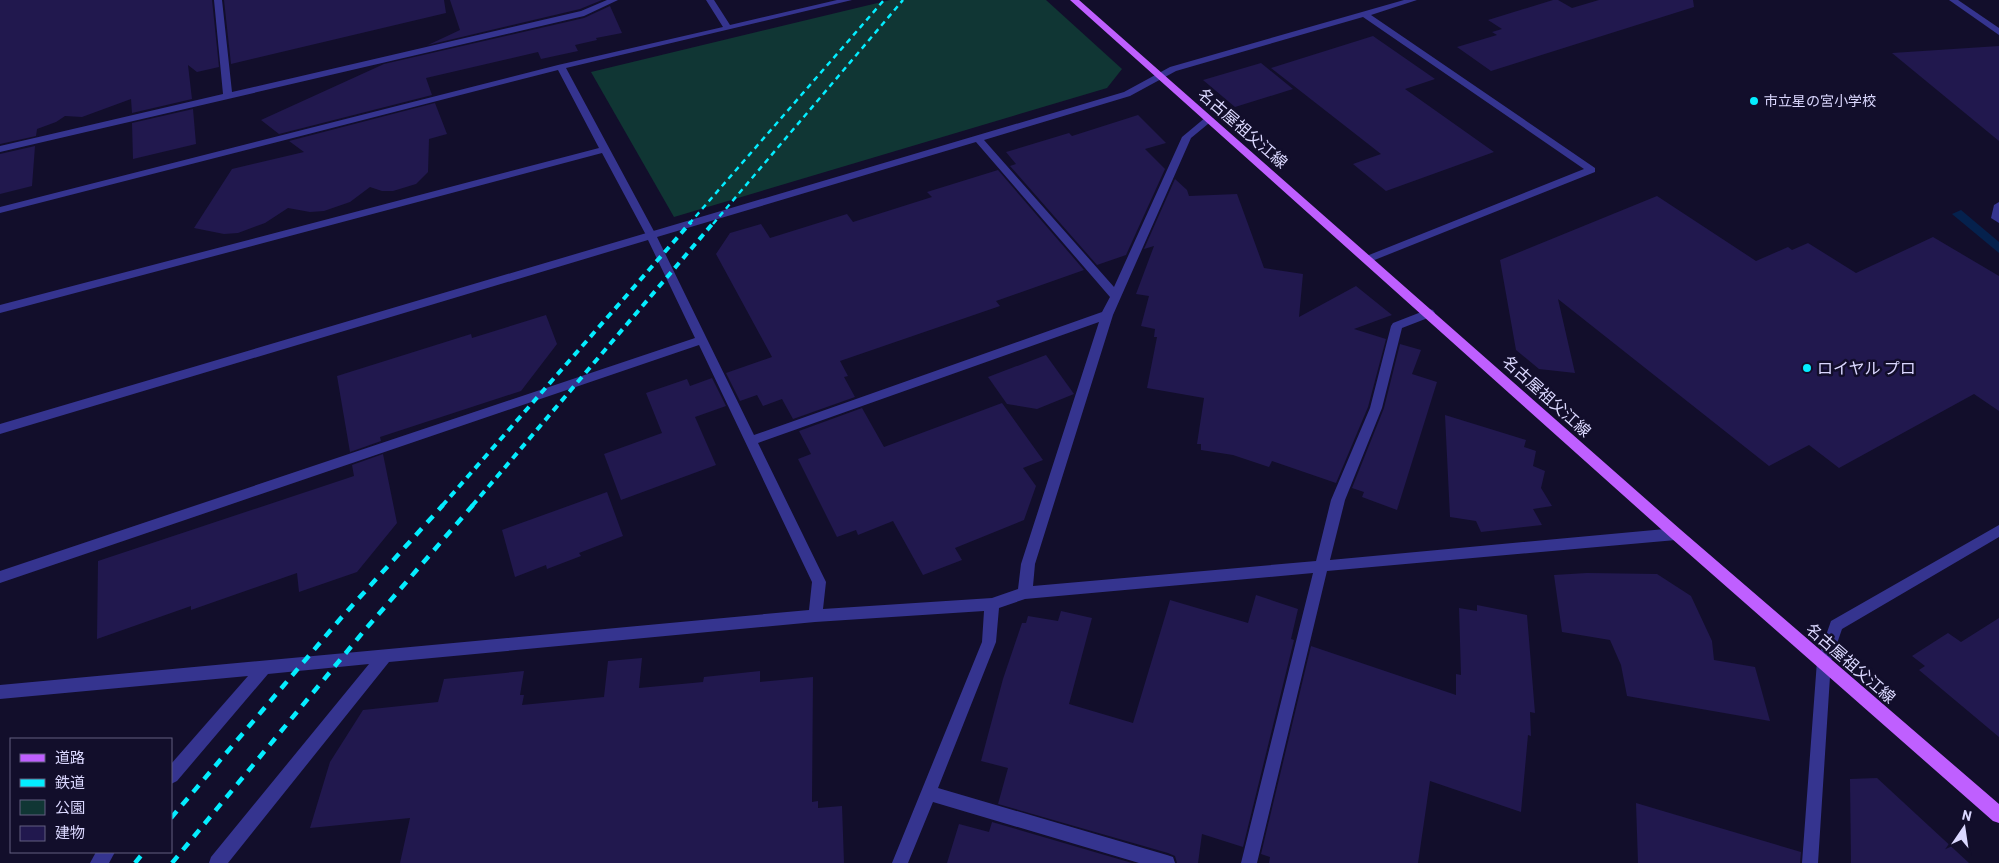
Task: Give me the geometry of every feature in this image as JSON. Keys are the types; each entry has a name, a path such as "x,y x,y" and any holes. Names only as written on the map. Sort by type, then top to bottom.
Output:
{"main road":[{"name":"名古屋祖父江線","path":"1074,0 1429,312 1676,534 1999,815"}],"street":[{"path":"218,0 228,96"},
{"path":"0,149 584,12 614,0"},
{"path":"710,0 728,28"},
{"path":"0,210 561,67 848,0"},
{"path":"0,429 1127,94 1174,69 1413,0"},
{"path":"1953,0 1999,32"},
{"path":"1364,14 1591,170 1368,258"},
{"path":"561,67 651,235 819,582 815,616"},
{"path":"1025,593 1028,564 1107,315 1187,137 1209,119"},
{"path":"978,138 1116,296"},
{"path":"0,309 605,149"},
{"path":"1999,205 1996,218 1999,220"},
{"path":"1249,863 1338,500 1376,408 1398,326 1429,312"},
{"path":"750,441 1107,315"},
{"path":"0,577 702,340"},
{"path":"1810,863 1824,661 1836,625 1999,530"},
{"path":"0,692 815,616 992,604 1025,593 1676,534"},
{"path":"900,863 989,642 992,604"},
{"path":"217,863 385,656"},
{"path":"172,775 264,668"},
{"path":"928,793 1168,863"},
{"path":"98,863 106,853"}],"green space":[{"path":"890,0 1046,0 1122,69 1107,88 674,217 591,72"}],"water":[{"path":"1961,210 1999,242 1999,253 1952,214"}],"building":[{"path":"0,0 212,0 219,67 197,72 188,65 192,99 132,113 131,99 82,117 65,116 56,122 37,129 36,136 0,144"},
{"path":"224,0 444,0 446,13 231,64"},
{"path":"450,0 602,0 580,9 428,45 460,30"},
{"path":"1558,0 1572,8 1599,0 1693,0 1694,7 1491,71 1457,47 1497,35 1492,32 1502,29 1488,20"},
{"path":"610,6 622,33 596,38 597,40 575,45 578,51 541,59 538,52 426,78 432,95 279,134 261,120 384,64 584,18"},
{"path":"1373,36 1435,79 1405,89 1494,152 1386,191 1353,164 1381,154 1271,68"},
{"path":"1999,46 1999,141 1892,53"},
{"path":"1261,63 1293,89 1235,107 1203,80"},
{"path":"435,103 447,134 429,139 428,172 416,184 393,191 382,191 370,187 350,202 324,211 310,212 288,208 265,223 238,233 224,234 194,228 232,169 304,152 289,141"},
{"path":"193,109 196,144 133,159 132,123"},
{"path":"1138,115 1166,143 1145,149 1165,169 1126,255 1097,265 1010,166 1016,164 1006,152 1069,133 1072,136"},
{"path":"35,146 32,186 0,194 0,154"},
{"path":"998,170 1084,270 996,301 1000,306 840,361 848,376 844,377 855,397 793,419 782,399 763,406 757,395 740,401 726,373 772,357 716,254 730,233 761,224 770,238 847,214 853,222 932,197 927,192"},
{"path":"1175,179 1187,190 1189,196 1237,194 1264,268 1303,274 1299,317 1356,286 1392,315 1354,329 1386,339 1368,407 1336,483 1272,461 1269,467 1233,455 1201,450 1201,444 1197,444 1204,398 1147,388 1157,337 1154,337 1155,329 1141,326 1149,296 1136,294 1154,246 1144,249"},
{"path":"1657,196 1756,261 1788,247 1792,250 1808,243 1856,273 1933,237 1999,276 1999,411 1974,394 1839,468 1809,445 1769,466 1558,299 1575,373 1539,369 1516,350 1500,260"},
{"path":"546,315 557,344 521,391 380,437 381,441 350,452 337,376 471,334 472,338"},
{"path":"1400,344 1421,350 1412,374 1437,382 1397,510 1362,497 1364,492 1352,488 1384,408"},
{"path":"1046,355 1074,394 1037,409 1007,404 988,377"},
{"path":"712,378 726,406 695,417 716,465 621,500 604,454 662,433 646,393 687,379 690,386"},
{"path":"1002,403 1043,460 1023,468 1036,486 1024,520 955,548 962,560 923,575 893,521 858,535 856,530 837,537 798,459 811,454 799,431 862,408 884,447"},
{"path":"1445,415 1526,440 1524,447 1536,451 1533,466 1545,471 1541,488 1552,506 1533,509 1542,525 1481,532 1476,521 1450,517"},
{"path":"383,454 397,523 357,572 299,592 297,573 191,610 191,606 97,639 98,561 354,476 352,465"},
{"path":"607,492 623,536 579,553 581,556 547,569 546,565 515,577 502,530"},
{"path":"1587,573 1657,574 1691,596 1712,641 1714,660 1755,667 1770,721 1627,696 1621,665 1610,640 1562,632 1554,575"},
{"path":"1256,595 1298,609 1291,639 1294,640 1243,847 1202,834 1198,863 1177,863 1175,856 1168,853 998,804 1008,768 981,761 1003,679 1022,623 1026,623 1028,616 1058,621 1061,611 1092,618 1069,704 1133,723 1170,600 1248,623"},
{"path":"1477,605 1527,615 1535,713 1530,712 1531,736 1528,735 1521,812 1430,781 1418,863 1269,863 1270,857 1261,854 1311,646 1456,695 1456,674 1461,675 1459,608 1477,611"},
{"path":"1999,618 1999,737 1919,670 1925,666 1912,656 1948,633 1961,642"},
{"path":"642,658 639,688 703,682 704,677 760,671 760,682 813,677 812,802 818,801 818,808 842,806 844,863 400,863 410,818 310,828 330,762 363,710 438,702 444,679 524,671 520,695 524,695 522,705 604,697 608,661"},
{"path":"1877,778 1969,863 1851,863 1850,779"},
{"path":"1636,803 1801,852 1800,863 1638,863"},
{"path":"992,822 1132,863 947,863 959,824 989,832"}],"railway":[{"path":"689,224 884,0"},
{"path":"713,224 903,0"},
{"path":"442,506 691,222"},
{"path":"472,506 714,222"},
{"path":"172,817 341,618 443,505"},
{"path":"172,863 364,631 473,505"},
{"path":"135,863 143,853"}],"place":[{"name":"市立星の宮小学校","path":"1754,101"},
{"name":"ロイヤル プロ","path":"1807,368"}]}
